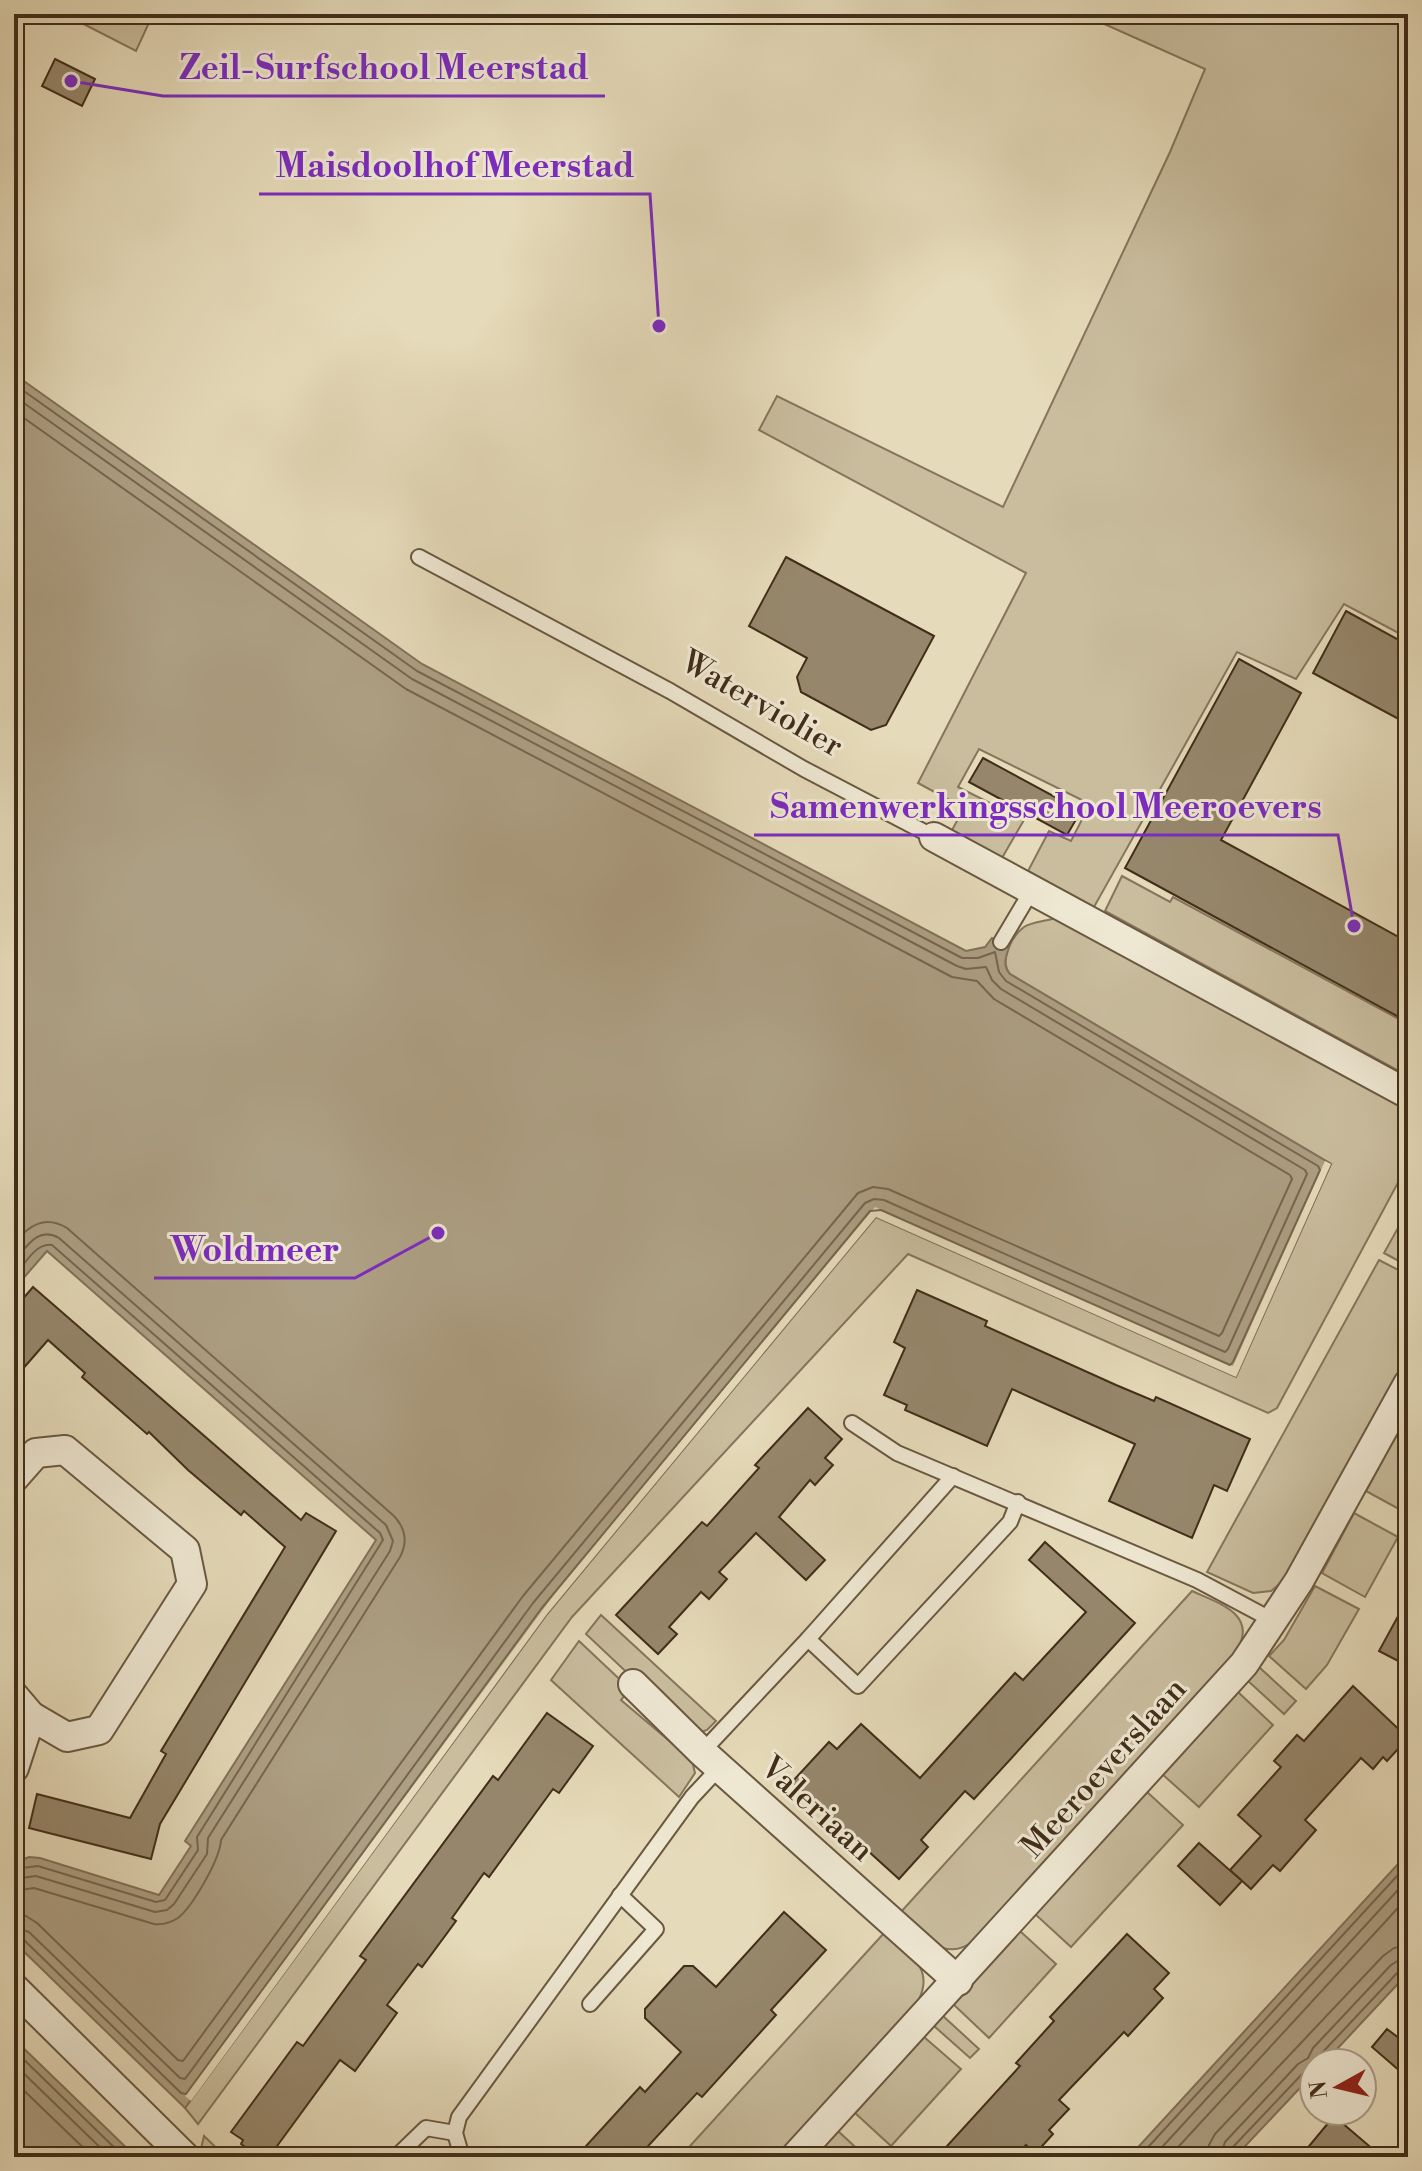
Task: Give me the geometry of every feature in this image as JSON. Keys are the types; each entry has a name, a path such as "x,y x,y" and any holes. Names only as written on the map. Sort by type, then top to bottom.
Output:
{"street":[{"name":"Waterviolier","path":"934,837 1408,1094"},
{"name":"Meeroeverslaan","path":"795,2157 1244,1664 1299,1581 1408,1384"},
{"path":"14,1478 36,1453 65,1450 185,1550 192,1584 99,1730 67,1737 22,1706 14,1768"},
{"name":"Valeriaan","path":"633,1684 711,1760 958,1981"},
{"path":"14,1988 185,2157"}],"lane":[{"name":"Waterviolier","path":"419,557 934,837"},
{"path":"1001,942 1032,890"},
{"path":"852,1423 897,1453 1197,1580 1274,1621"},
{"path":"462,2157 455,2133 459,2117 692,1797 711,1760 808,1639 953,1476"},
{"path":"808,1639 858,1686 1010,1522 1018,1502"},
{"path":"590,2004 656,1929 620,1895"},
{"path":"396,2157 426,2128 455,2133"}],"shaded area":[{"path":"64,14 153,14 136,51"},
{"path":"1082,14 1408,14 1408,638 1344,604 1296,679 1237,652 1094,907 1028,871 1049,831 1071,841 1090,804 979,749 958,787 1024,820 1002,858 951,832 964,808 918,783 1026,573 759,430 777,396 1003,507 1170,152 1205,69"},
{"path":"1122,876 1170,902 1173,897 1408,1024 1408,1076 1105,911"},
{"path":"1056,918 1408,1107 1408,1164 1277,1408 1268,1413 908,1254 572,1617 198,2124 185,2108 547,1614 876,1216 1235,1376 1331,1164 1010,974 1006,956 1019,931 1027,925"},
{"path":"1408,1210 1408,1266 1384,1253"},
{"path":"1379,1260 1408,1275 1408,1355 1287,1578 1271,1591 1253,1593 1207,1572"},
{"path":"1408,1414 1408,1514 1366,1491"},
{"path":"1354,1513 1398,1537 1365,1597 1322,1573"},
{"path":"1315,1586 1359,1609 1327,1665 1306,1689 1269,1656 1284,1640"},
{"path":"1192,1591 1223,1605 1239,1619 1242,1638 1237,1650 973,1941 952,1949 943,1948 925,1937 900,1913"},
{"path":"601,1615 716,1721 707,1730 698,1733 586,1634"},
{"path":"579,1641 630,1689 621,1700 692,1760 695,1773 679,1797 551,1680"},
{"path":"1259,1667 1296,1701 1284,1714 1247,1680"},
{"path":"1237,1691 1273,1725 1199,1807 1162,1774"},
{"path":"1146,1791 1183,1825 1071,1947 1035,1914"},
{"path":"1020,1931 1056,1964 989,2038 953,2004"},
{"path":"885,1932 910,1954 921,1970 924,1979 918,2001 776,2157 680,2157"},
{"path":"943,2016 979,2049 970,2058 934,2026"},
{"path":"924,2037 961,2069 891,2146 855,2113"},
{"path":"838,2131 866,2157 814,2157"},
{"path":"204,2136 226,2157 204,2157 200,2153"}],"water":[{"path":"14,374 422,664 966,951 985,947 992,938 1009,947 1005,964 1010,974 1331,1164 1236,1377 876,1217 547,1614 185,2108 14,1942 16,1862 29,1857 40,1858 159,1895 191,1846 185,1841 376,1540 47,1251 14,1289"},
{"path":"1408,1853 1408,1973 1339,2047 1298,2047 1298,2090 1235,2157 1129,2157"},
{"path":"14,2039 136,2157 14,2157"}],"pier":[{"path":"1325,1161 1331,1164 1236,1377 876,1217 547,1614 191,2101 185,2096 558,1589 875,1207 1233,1366"}],"building":[{"path":"55,59 95,79 82,106 42,86"},
{"path":"786,557 934,636 886,725 871,730 801,692 797,677 807,658 749,626"},
{"path":"1346,611 1408,645 1408,724 1313,673"},
{"path":"1239,659 1301,693 1221,840 1408,942 1408,1022 1125,868"},
{"path":"983,758 1081,811 1067,835 969,782"},
{"path":"33,1287 301,1520 306,1513 336,1531 160,1824 151,1859 29,1828 37,1794 130,1818 166,1754 161,1751 285,1547 244,1511 241,1515 188,1470 149,1432 147,1434 82,1377 85,1373 48,1340 14,1379 14,1309"},
{"path":"917,1290 987,1321 985,1326 1116,1385 1154,1401 1156,1397 1250,1439 1227,1491 1214,1485 1192,1538 1109,1501 1135,1444 1012,1389 987,1446 905,1410 907,1405 884,1395 905,1348 894,1342"},
{"path":"808,1408 842,1439 825,1458 833,1465 815,1485 810,1480 779,1517 825,1560 806,1580 756,1533 719,1572 727,1579 709,1599 701,1592 669,1627 677,1634 658,1654 616,1615 702,1522 707,1526 759,1468 755,1465"},
{"path":"1045,1542 1135,1623 974,1799 965,1791 921,1840 928,1847 899,1879 792,1782 829,1742 837,1749 861,1724 920,1778 1015,1673 1023,1680 1086,1612 1029,1560"},
{"path":"1408,1598 1408,1666 1379,1651"},
{"path":"1353,1686 1408,1738 1387,1761 1383,1757 1373,1769 1361,1758 1305,1820 1316,1830 1280,1871 1273,1865 1251,1889 1230,1870 1261,1836 1238,1815 1281,1767 1274,1761 1297,1735 1304,1741"},
{"path":"547,1713 593,1746 559,1793 553,1789 489,1877 484,1873 452,1918 456,1921 422,1967 418,1964 387,2005 397,2013 355,2071 340,2060 269,2157 259,2157 231,2132 297,2042 303,2046 366,1960 360,1956 493,1776 498,1780"},
{"path":"1199,1843 1242,1881 1220,1905 1178,1866"},
{"path":"784,1912 826,1950 771,2010 776,2015 702,2097 697,2093 638,2157 576,2157 640,2087 645,2092 681,2052 645,2018 645,2009 684,1966 693,1966 716,1987"},
{"path":"1127,1934 1169,1973 1154,1989 1163,1998 1128,2036 1124,2032 1059,2100 1069,2109 1049,2130 1053,2134 1035,2154 1026,2145 1015,2157 937,2157 1020,2066 1016,2063 1054,2021 1050,2017"},
{"path":"1387,2029 1408,2045 1408,2078 1378,2052 1378,2047 1372,2047"},
{"path":"1325,2127 1347,2127 1382,2157 1300,2157"}],"place":[{"name":"Zeil-Surfschool Meerstad","path":"71,81"},
{"name":"Maisdoolhof Meerstad","path":"659,326"},
{"name":"Samenwerkingsschool Meeroevers","path":"1354,926"},
{"name":"Woldmeer","path":"438,1233"}]}
